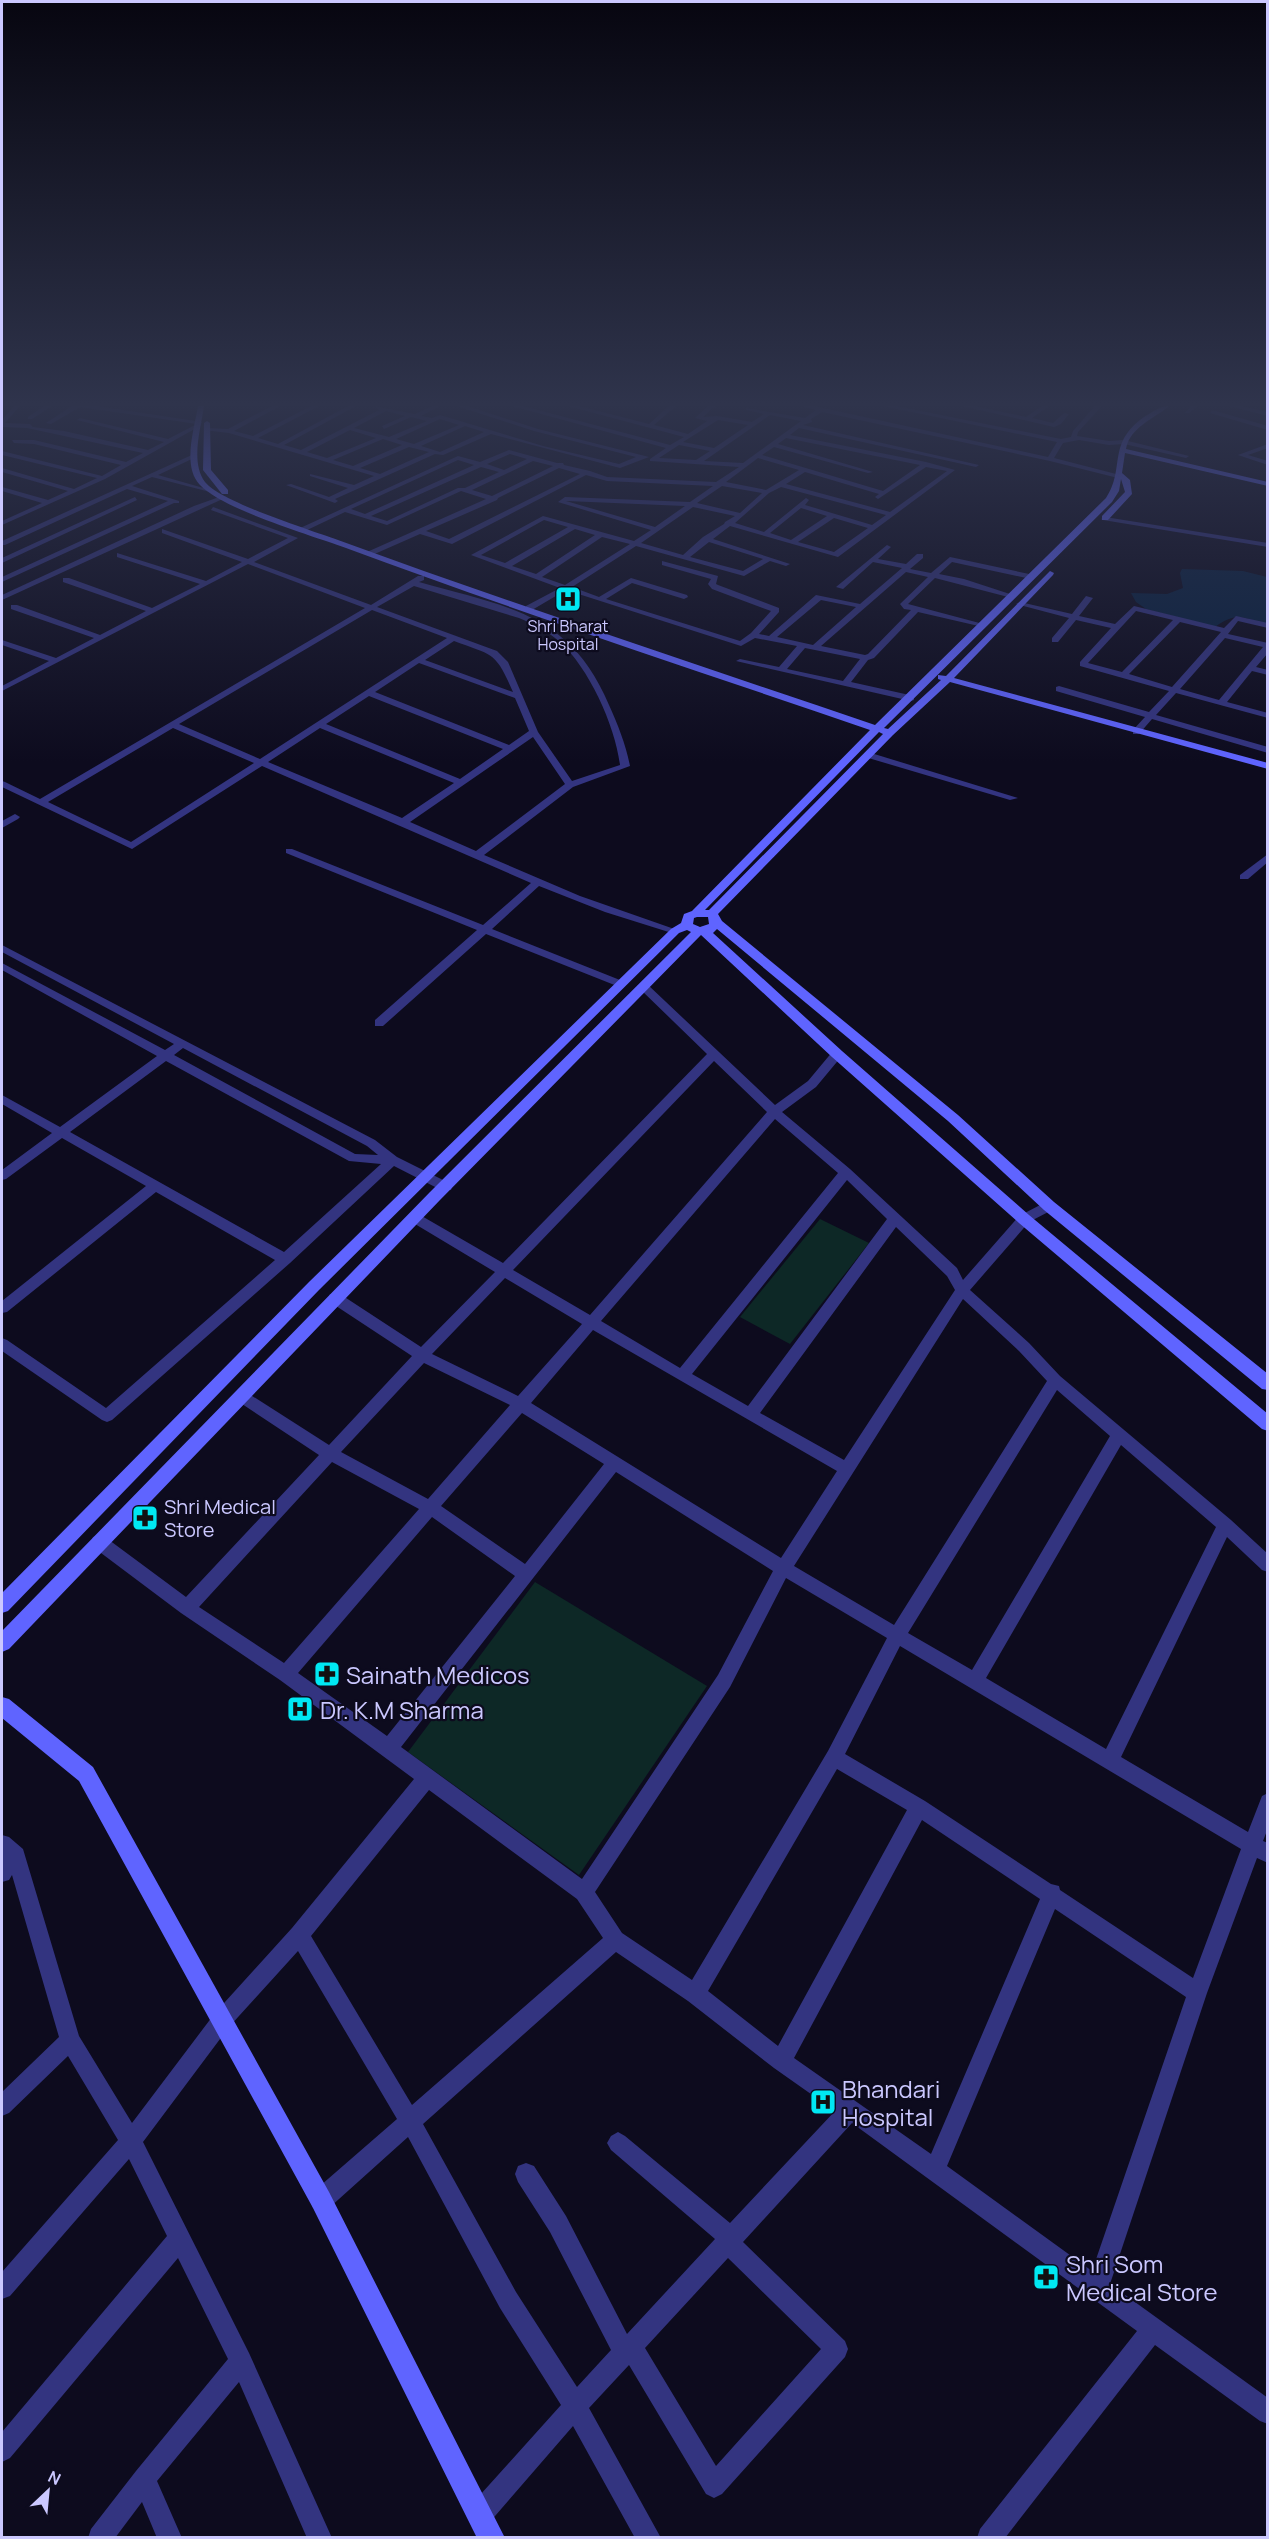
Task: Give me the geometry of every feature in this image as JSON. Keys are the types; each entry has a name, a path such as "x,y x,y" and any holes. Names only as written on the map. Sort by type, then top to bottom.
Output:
{"street":[{"path":"2,543 43,524"},
{"path":"70,524 129,538"},
{"path":"2,561 81,524"},
{"path":"2,580 122,524"},
{"path":"2,598 158,524"},
{"path":"2,689 294,538 256,524"},
{"path":"289,524 426,575 529,608 890,733"},
{"path":"302,529 312,524"},
{"path":"370,554 432,524"},
{"path":"418,531 449,542 484,524"},
{"path":"531,524 475,555 567,589 741,644 754,635 776,610 715,587 712,584 716,578 665,563"},
{"path":"565,524 686,556 744,574 769,559"},
{"path":"639,524 655,529"},
{"path":"529,608 567,589 661,524"},
{"path":"686,556 726,524"},
{"path":"733,524 835,555 876,524"},
{"path":"765,534 777,524"},
{"path":"793,542 819,524"},
{"path":"865,524 873,527"},
{"path":"2,1643 335,1298 643,986 692,926 878,729 1084,524"},
{"path":"2,1605 314,1286 621,984 692,926 714,918 890,733 948,679 1100,524"},
{"path":"1139,524 1268,545"},
{"path":"506,566 573,527"},
{"path":"165,531 494,653 504,662 516,696 534,732 570,785"},
{"path":"537,577 600,534"},
{"path":"706,539 786,564"},
{"path":"840,586 887,547"},
{"path":"487,548 499,552"},
{"path":"120,555 206,583"},
{"path":"509,556 519,558"},
{"path":"815,647 921,556"},
{"path":"983,626 904,604 951,559 1031,577"},
{"path":"873,560 1012,596"},
{"path":"961,581 978,565"},
{"path":"2,568 17,573"},
{"path":"40,803 426,575"},
{"path":"66,580 153,611"},
{"path":"600,600 631,580 684,597"},
{"path":"413,583 510,612 552,632 574,653 602,696 624,753 625,766 570,785 477,855"},
{"path":"771,638 819,597 861,606"},
{"path":"1055,640 1089,598"},
{"path":"1020,604 1116,627"},
{"path":"14,607 101,638"},
{"path":"1220,704 1268,646 1134,608 1083,664 1220,704 1268,716"},
{"path":"754,635 865,658 871,656 917,609"},
{"path":"1136,732 1236,618 1268,626"},
{"path":"1124,675 1177,620"},
{"path":"2,784 132,846 261,764 318,723 454,637"},
{"path":"2,642 56,661"},
{"path":"782,669 803,645"},
{"path":"846,683 865,658"},
{"path":"418,660 516,696"},
{"path":"740,660 911,698"},
{"path":"1250,668 1268,673"},
{"path":"933,675 1268,766"},
{"path":"1059,689 1268,750"},
{"path":"368,692 508,748"},
{"path":"318,723 460,782"},
{"path":"173,724 261,764 403,822 537,883 640,922 713,928 714,918"},
{"path":"403,822 534,732"},
{"path":"868,756 1013,798"},
{"path":"2,825 15,817"},
{"path":"289,851 621,984"},
{"path":"1244,877 1268,857"},
{"path":"379,1023 537,883"},
{"path":"714,918 953,1118 1049,1206 1268,1384"},
{"path":"692,926 1024,1219 1268,1424"},
{"path":"2,948 371,1143 393,1160 446,1187"},
{"path":"2,966 353,1158 393,1160"},
{"path":"643,986 774,1112 846,1172 952,1272 962,1290 1024,1347 1055,1380 1225,1525 1268,1565"},
{"path":"2,1176 182,1043"},
{"path":"187,1608 422,1355 714,1054"},
{"path":"286,1674 774,1112 812,1084 837,1054"},
{"path":"2,1099 285,1259"},
{"path":"2,1344 106,1416 285,1259 393,1160"},
{"path":"682,1376 846,1172"},
{"path":"2,1308 155,1186"},
{"path":"584,1892 724,1681 783,1568 962,1290 1024,1219 1049,1206"},
{"path":"415,1218 682,1376 846,1468"},
{"path":"750,1415 895,1218"},
{"path":"335,1298 422,1355 519,1403 783,1568 1259,1850"},
{"path":"695,1994 834,1757 897,1635 1055,1380"},
{"path":"241,1396 330,1454 431,1508 525,1573"},
{"path":"975,1681 1119,1435"},
{"path":"389,1748 615,1462"},
{"path":"1110,1762 1225,1525"},
{"path":"99,1542 187,1608 286,1674 389,1748 584,1892 615,1940 695,1994 781,2061 851,2109 1097,2288 1152,2331 1268,2413"},
{"path":"2,1706 86,1774 321,2200 492,2538"},
{"path":"834,1757 919,1807 1052,1893 1197,1993"},
{"path":"2,2288 131,2141 222,2020 299,1935 427,1778"},
{"path":"1097,2288 1197,1993 1259,1850 1268,1802"},
{"path":"781,2061 919,1807"},
{"path":"2,1873 9,1850"},
{"path":"9,1850 70,2040 131,2141 180,2238 241,2361 320,2538"},
{"path":"934,2170 1052,1893"},
{"path":"299,1935 410,2121 508,2300 574,2406 649,2538"},
{"path":"321,2200 615,1940"},
{"path":"2,2106 70,2040"},
{"path":"480,2514 574,2406 851,2109"},
{"path":"526,2174 558,2224 627,2349 714,2486 837,2349 730,2241 618,2143"},
{"path":"2,2450 180,2238"},
{"path":"989,2538 1152,2331"},
{"path":"100,2538 144,2479 241,2361"},
{"path":"144,2479 170,2538"}],"green space":[{"path":"820,1219 869,1243 790,1344 740,1317"},
{"path":"535,1582 707,1686 579,1875 408,1752"}],"water":[{"path":"1182,569 1243,571 1267,577 1267,624 1235,617 1215,627 1146,609 1136,602 1131,593 1167,594 1183,588 1180,573"}],"place":[{"name":"Shri Bharat Hospital","path":"568,599"},
{"name":"Shri Medical Store","path":"145,1518"},
{"name":"Sainath Medicos","path":"327,1674"},
{"name":"Dr. K.M Sharma","path":"300,1709"},
{"name":"Bhandari Hospital","path":"823,2102"},
{"name":"Shri Som Medical Store","path":"1046,2277"}]}
